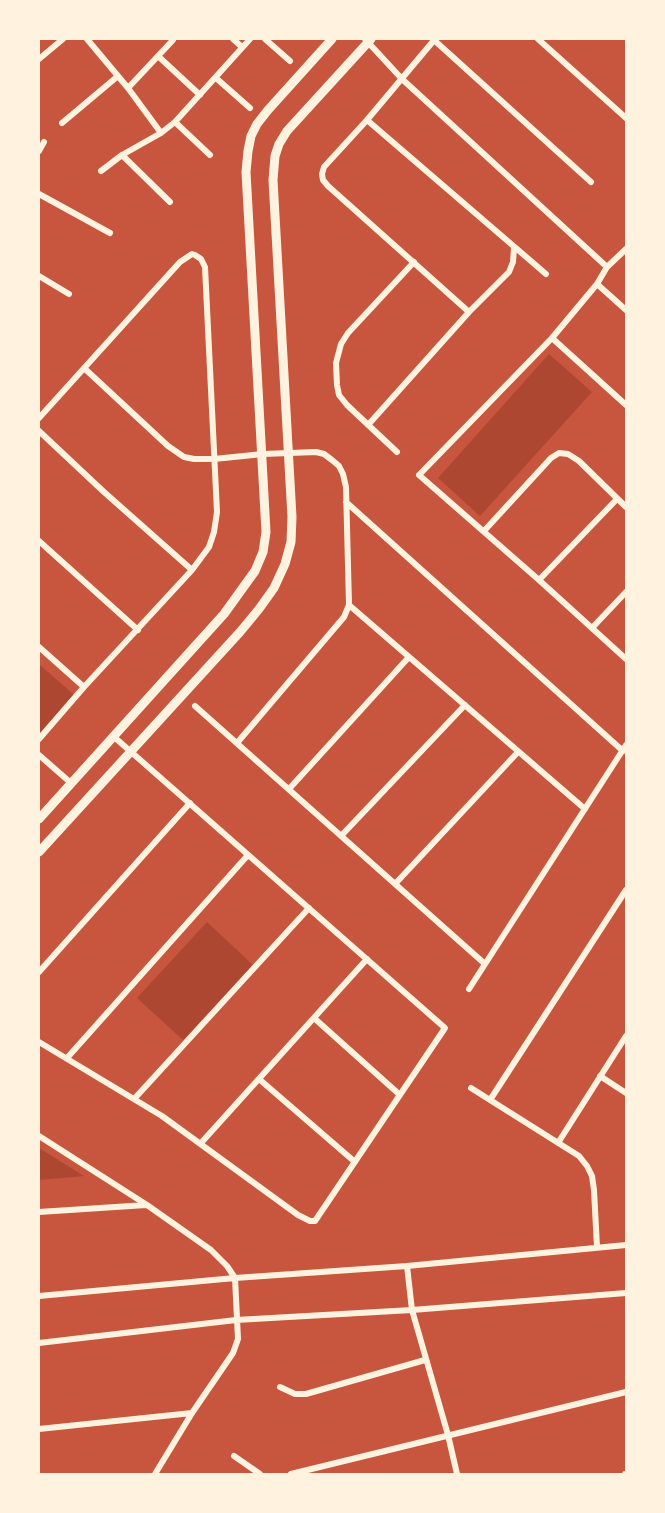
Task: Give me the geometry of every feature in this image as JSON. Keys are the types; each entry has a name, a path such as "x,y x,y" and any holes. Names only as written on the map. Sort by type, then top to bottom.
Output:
{"street":[{"path":"39,59 63,39"},
{"path":"87,39 162,133"},
{"path":"233,39 242,47"},
{"path":"101,171 122,155 162,133 175,122 250,39"},
{"path":"265,39 290,61"},
{"path":"39,819 224,614 255,571 263,552 266,531 246,172 248,151 251,136 262,117 332,39"},
{"path":"538,39 626,118"},
{"path":"128,88 173,40"},
{"path":"39,852 240,632 274,588 285,564 291,542 292,517 273,180 275,156 287,130 368,40 402,79 607,267"},
{"path":"469,312 328,186 322,174 324,167 434,40 591,182"},
{"path":"158,56 200,95"},
{"path":"62,123 118,76"},
{"path":"216,78 250,108"},
{"path":"367,120 546,274"},
{"path":"175,122 210,155"},
{"path":"39,151 44,142"},
{"path":"122,155 170,202"},
{"path":"39,194 110,233"},
{"path":"368,425 469,312 509,272 513,262 514,248"},
{"path":"626,249 607,267 597,284 552,338 419,475 626,659"},
{"path":"39,418 180,262 192,254 198,257 205,267 217,512 214,532 209,547 192,570 39,739"},
{"path":"397,452 346,405 339,395 337,355 348,333 414,262"},
{"path":"39,276 69,294"},
{"path":"597,284 626,309"},
{"path":"552,338 626,405"},
{"path":"84,368 184,457 214,459 316,452 332,460 343,474 346,487 349,605 344,617 334,630 237,743"},
{"path":"39,431 192,570"},
{"path":"484,531 551,458 559,453 568,454 579,461 626,507"},
{"path":"539,580 617,499"},
{"path":"346,502 624,748 469,989"},
{"path":"39,541 138,630"},
{"path":"592,628 626,592"},
{"path":"349,605 585,810"},
{"path":"39,647 84,687"},
{"path":"289,789 409,657"},
{"path":"341,836 465,705"},
{"path":"195,706 485,964"},
{"path":"39,1042 135,1098 201,1143 298,1215 315,1221 445,1028 113,736"},
{"path":"395,884 518,752"},
{"path":"39,755 71,783"},
{"path":"39,972 190,803"},
{"path":"67,1058 248,855"},
{"path":"490,1100 626,890"},
{"path":"619,900 626,905"},
{"path":"135,1098 309,908"},
{"path":"201,1143 367,959"},
{"path":"314,1018 400,1095"},
{"path":"558,1143 626,1036"},
{"path":"600,1076 626,1093"},
{"path":"259,1079 355,1162"},
{"path":"471,1088 579,1156 587,1166 592,1176 597,1247"},
{"path":"39,1136 147,1205 211,1250 236,1278 238,1339 233,1353 192,1413 155,1474"},
{"path":"39,1212 147,1205"},
{"path":"39,1296 236,1278 407,1266 626,1245"},
{"path":"407,1266 412,1310 457,1474"},
{"path":"39,1343 236,1320 412,1310 626,1293"},
{"path":"280,1387 295,1394 306,1394 425,1360"},
{"path":"291,1474 626,1392"},
{"path":"39,1429 192,1413"},
{"path":"234,1456 260,1474"}],"shaded area":[{"path":"549,354 592,392 480,516 438,478"},
{"path":"39,664 74,695 39,734"},
{"path":"207,922 253,965 183,1040 137,998"},
{"path":"39,1148 84,1176 39,1180"}]}
